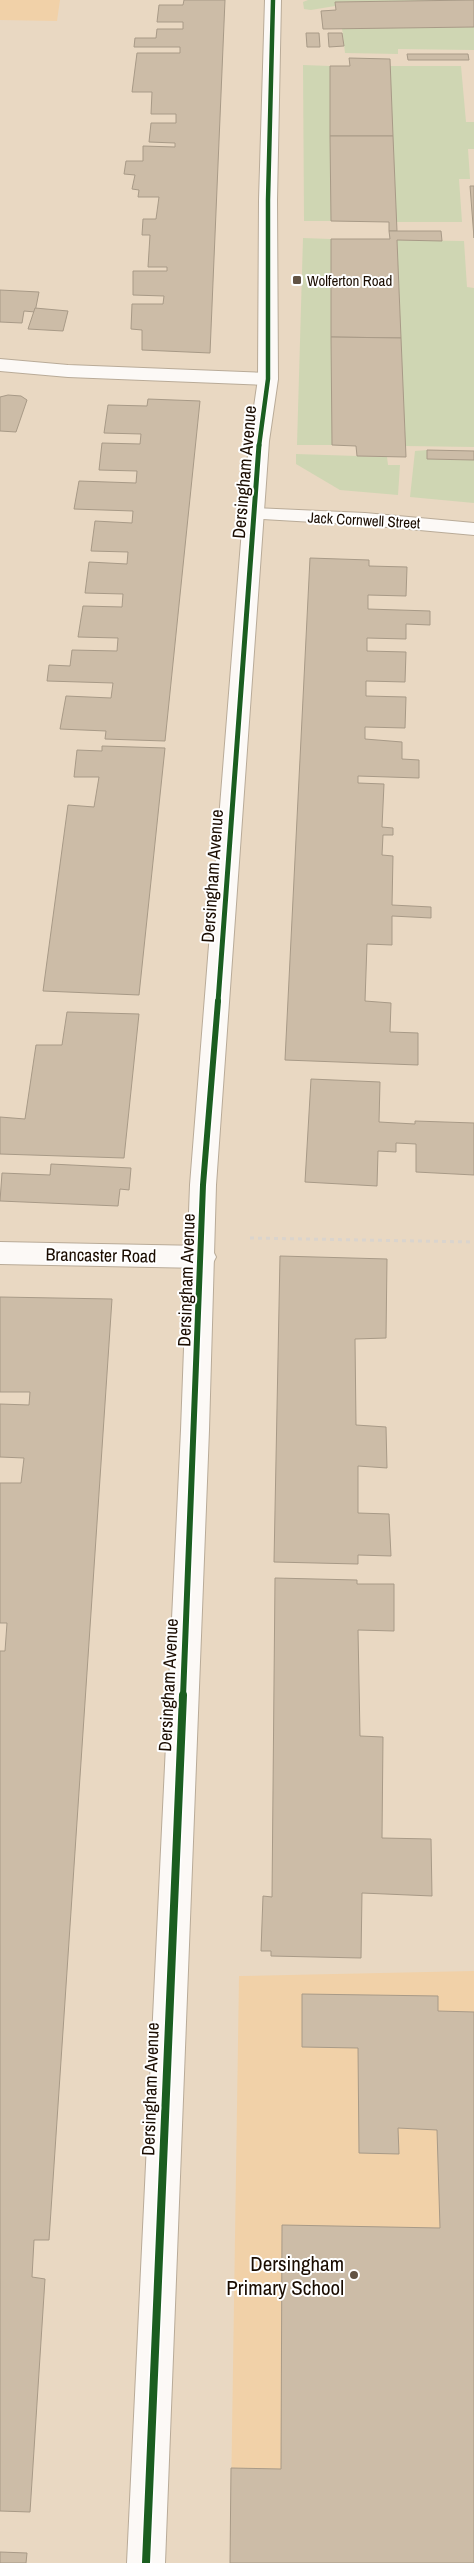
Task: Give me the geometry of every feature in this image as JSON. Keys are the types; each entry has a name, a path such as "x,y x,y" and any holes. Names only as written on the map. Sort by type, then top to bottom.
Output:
{"main road":[{"name":"Dersingham Avenue","path":"146,2563 202,1247 203,1185 259,441 268,378 268,200 273,0"},
{"path":"0,365 268,378"},
{"name":"Jack Cornwell Street","path":"254,514 365,519 474,529"},
{"name":"Brancaster Road","path":"0,1253 202,1247"}],"path":[{"path":"202,1247 474,1242"}],"shaded area":[{"path":"0,0 60,0 57,21 0,20"},
{"name":"Dersingham Primary School","path":"474,1971 474,2563 230,2563 239,1976"}],"green space":[{"path":"308,0 474,0 335,2 335,6 311,10 304,9 303,2"},
{"path":"474,27 474,50 398,49 398,54 345,53 342,28"},
{"path":"303,65 330,66 331,221 304,221"},
{"path":"390,66 461,66 466,122 474,122 474,149 468,149 470,179 459,179 462,222 396,222"},
{"path":"303,238 331,239 332,445 297,445"},
{"path":"397,240 464,241 467,287 474,288 474,447 405,446"},
{"path":"427,450 428,459 474,460 474,503 410,497 415,451"},
{"path":"296,454 387,457 388,465 400,465 398,495 340,490 296,464"}],"building":[{"path":"184,0 225,0 210,353 142,350 142,330 131,329 132,304 163,304 164,296 133,295 133,271 167,271 167,267 148,267 150,235 142,235 143,219 156,219 159,197 138,197 139,190 132,189 135,175 124,174 126,161 143,161 143,146 175,147 175,143 149,142 151,123 176,123 176,114 151,114 152,92 132,92 137,53 180,53 180,47 134,47 135,38 156,38 157,29 183,29 183,22 157,22 159,5 183,5"},
{"path":"474,0 474,27 323,29 321,11 336,10 335,2"},
{"path":"306,33 319,33 320,47 307,47"},
{"path":"328,33 342,33 344,46 329,47"},
{"path":"407,54 468,54 469,60 408,60"},
{"path":"349,58 390,59 393,136 330,136 330,66 350,66"},
{"path":"330,136 393,136 397,231 389,231 389,222 331,221"},
{"path":"470,186 474,186 474,238"},
{"path":"389,231 441,231 442,241 397,240 401,338 331,337 331,239 390,239"},
{"path":"0,290 39,292 35,312 24,311 22,323 0,322"},
{"path":"35,308 68,311 63,331 28,329"},
{"path":"331,337 401,338 406,457 357,456 356,446 332,445"},
{"path":"8,395 21,396 27,400 16,432 0,431 0,397"},
{"path":"148,399 200,401 165,741 105,739 106,731 60,729 66,696 111,698 113,683 47,681 49,665 70,666 72,650 117,651 118,638 78,637 83,606 122,607 123,594 85,593 89,562 127,564 128,552 91,551 95,521 132,523 133,511 74,509 79,481 136,483 137,471 99,470 102,443 140,444 141,434 104,433 108,405 147,406"},
{"path":"427,450 474,451 474,460 427,459"},
{"path":"310,558 369,560 369,566 407,567 406,596 368,595 368,609 430,611 430,625 406,624 406,639 367,638 367,651 406,652 405,682 366,681 366,696 406,697 405,728 365,727 365,739 402,742 402,759 419,760 419,778 358,776 358,783 384,784 382,827 393,828 393,835 383,835 382,855 393,856 392,905 431,907 431,918 392,916 392,945 367,944 365,1001 391,1003 390,1032 418,1033 418,1065 285,1060"},
{"path":"102,746 165,748 139,995 43,991 68,805 94,807 99,777 74,777 77,750 102,751"},
{"path":"67,1012 139,1014 124,1158 0,1154 0,1117 25,1119 36,1045 62,1045"},
{"path":"311,1079 380,1082 379,1122 415,1124 415,1121 474,1123 474,1175 416,1172 416,1144 396,1143 396,1152 378,1151 377,1186 305,1182"},
{"path":"51,1164 131,1168 129,1190 120,1189 118,1206 0,1201 2,1173 50,1175"},
{"path":"280,1256 387,1259 386,1338 355,1339 356,1425 386,1427 387,1468 358,1466 358,1513 389,1514 391,1556 358,1555 358,1564 274,1562"},
{"path":"0,1297 112,1299 49,2240 34,2240 32,2277 45,2279 30,2512 0,2511 0,1651 5,1651 7,1623 0,1623 0,1483 21,1483 24,1458 0,1457 0,1404 29,1405 30,1392 0,1392"},
{"path":"275,1578 357,1580 357,1584 394,1584 394,1631 358,1630 360,1736 383,1737 382,1838 431,1839 432,1896 362,1893 361,1958 271,1956 271,1951 261,1951 263,1896 272,1897"},
{"name":"Dersingham Primary School","path":"302,1994 438,1996 438,2011 474,2012 474,2563 230,2563 231,2468 281,2469 282,2225 440,2228 437,2130 398,2128 399,2154 359,2153 358,2048 302,2047"},
{"path":"0,2552 27,2553 26,2563 0,2563"}],"cycle path":[{"path":"146,2563 165,2084 195,1430 203,1185 214,1062 259,441 268,379 268,200 273,0"}],"place":[{"name":"Wolferton Road","path":"297,280"},
{"name":"Dersingham Primary School","path":"354,2275"}]}
